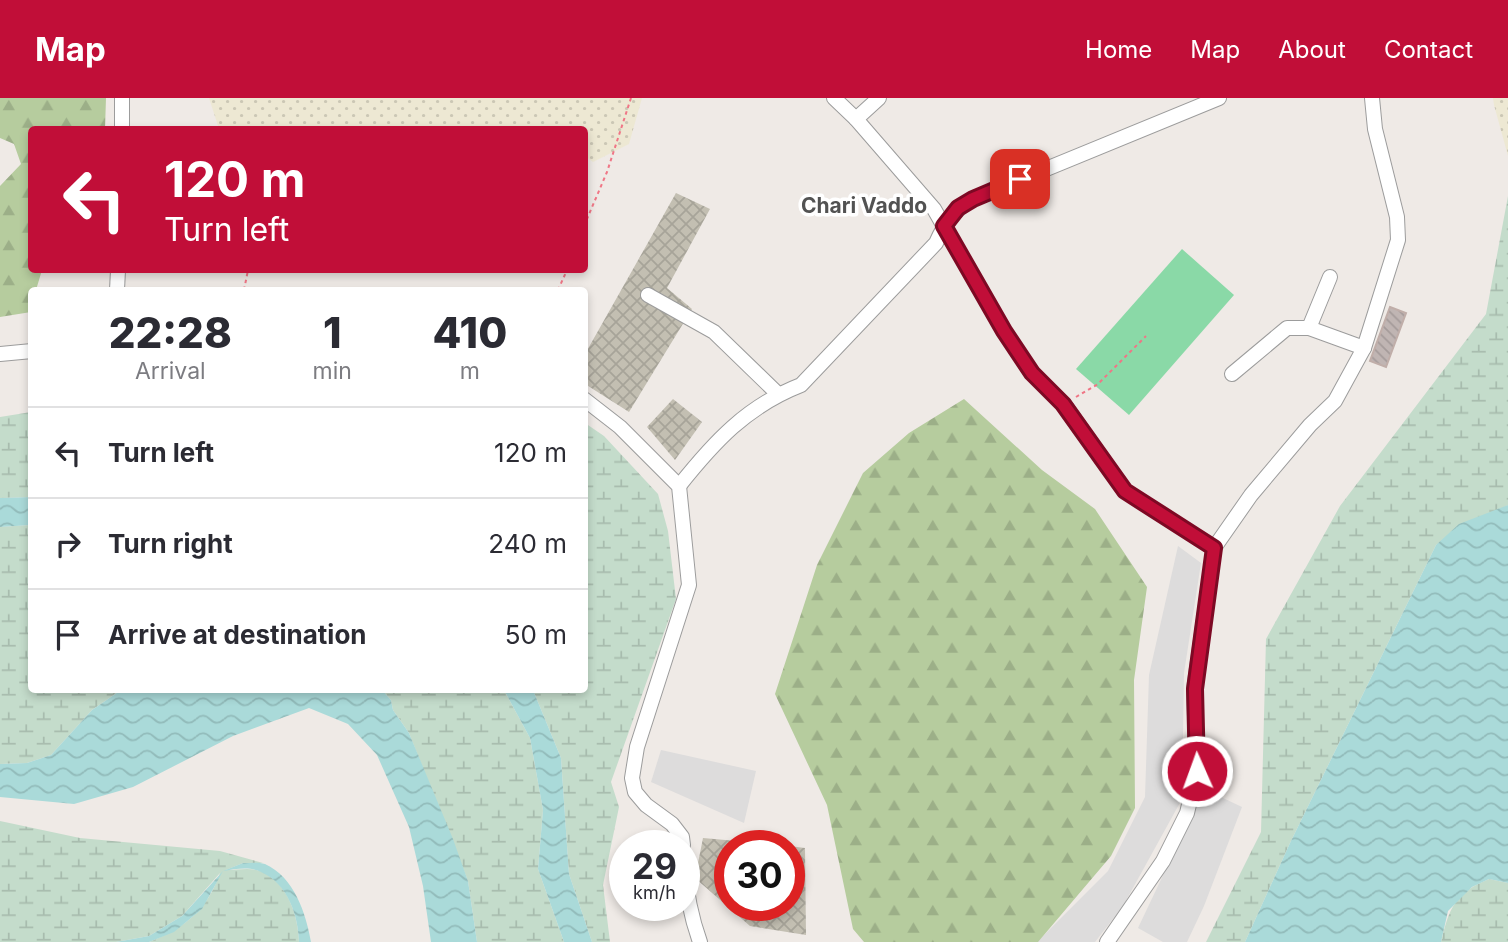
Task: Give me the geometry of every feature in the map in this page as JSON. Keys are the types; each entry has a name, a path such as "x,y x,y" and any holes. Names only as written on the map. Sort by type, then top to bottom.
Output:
{"street":[{"path":"122,98 122,126"},
{"path":"834,98 856,119 934,209 1025,363 1063,404 1125,491 1214,548"},
{"path":"856,119 879,98"},
{"path":"678,486 712,445 762,404 801,385 936,243 944,226 958,208 1183,104 1219,98"},
{"path":"1107,942 1163,862 1187,813 1197,771 1195,689 1214,548 1251,495 1310,425 1335,401 1364,348 1398,240 1397,217 1375,129 1372,98"},
{"path":"1309,328 1330,276"},
{"path":"648,295 714,332 778,394"},
{"path":"1232,374 1287,328 1309,328 1364,348"},
{"path":"0,354 28,351"},
{"path":"588,402 620,427 678,486 689,585 637,747 632,778 635,792 646,805 677,830"},
{"path":"693,921 700,942"}],"path":[{"path":"588,217 607,173 631,98"},
{"path":"1063,404 1098,384 1146,336"}],"shaded area":[{"path":"209,98 642,98 629,144 593,162 588,158 588,126 218,126"},
{"path":"1493,98 1508,98 1508,156 1494,105"},
{"path":"676,193 710,209 667,288 692,309 629,412 588,386 588,349"},
{"path":"673,399 702,422 675,460 647,427"},
{"path":"1178,546 1201,563 1184,673 1182,799 1123,906 1095,942 1037,942 1108,871 1145,797 1149,675"},
{"path":"661,750 756,771 744,823 651,782"},
{"path":"1204,789 1242,807 1204,906 1187,942 1163,942 1138,928"},
{"path":"703,838 714,839 714,895 700,882"},
{"path":"805,848 806,935 750,926 744,921 805,921"}],"green space":[{"path":"0,98 106,98 105,126 28,126 28,273 41,273 37,287 28,287 28,312 0,317 0,186 21,164 14,144 0,138"},
{"path":"1508,196 1508,505 1436,545 1290,843 1245,942 1206,942 1261,832 1266,639 1340,506 1486,314"},
{"path":"1182,249 1234,295 1129,415 1076,369"},
{"path":"964,399 1042,470 1095,509 1147,587 1134,680 1135,808 1111,856 1038,942 864,942 853,929 827,805 775,694 817,565 863,473 909,433"},
{"path":"28,412 28,497 0,498 0,417"},
{"path":"588,425 604,436 658,494 668,531 676,599 611,782 619,807 614,830 609,830 609,856 603,885 610,942 592,942 569,874 561,758 534,693 588,693"},
{"path":"28,525 28,693 117,693 92,710 51,755 27,763 0,764 0,527"},
{"path":"385,693 506,693 530,738 543,810 538,869 564,942 477,942 468,881 409,733 393,710 391,700"},
{"path":"0,821 80,838 220,851 263,863 243,863 226,870 260,871 278,883 294,911 299,942 149,942 173,931 193,916 215,886 220,873 182,916 149,936 116,942 0,942"},
{"path":"1489,879 1508,883 1508,942 1441,942 1455,903 1468,890"}],"water":[{"path":"28,497 28,525 0,527 0,498"},
{"path":"1508,505 1508,883 1489,879 1472,887 1448,911 1441,942 1245,942 1290,843 1436,545 1459,524"},
{"path":"117,693 385,693 409,733 453,839 468,881 477,942 431,942 423,886 409,827 377,755 348,724 309,708 233,736 133,787 74,804 0,797 0,764 27,763 51,755 92,710"},
{"path":"506,693 534,693 561,758 569,874 592,942 564,942 538,869 543,810 530,738"},
{"path":"243,863 265,864 275,870 297,897 311,942 299,942 290,901 270,877 252,869 223,871"},
{"path":"223,871 202,909 174,932 149,942 116,942 149,936 182,916"}],"building":[{"path":"1390,307 1406,313 1386,367 1370,361"}],"district":[{"name":"Chari Vaddo","path":"864,205"}],"route":[{"path":"1020,179 958,208 944,226 1004,331 1032,373 1063,404 1125,491 1214,548 1195,689 1197,771"}]}
